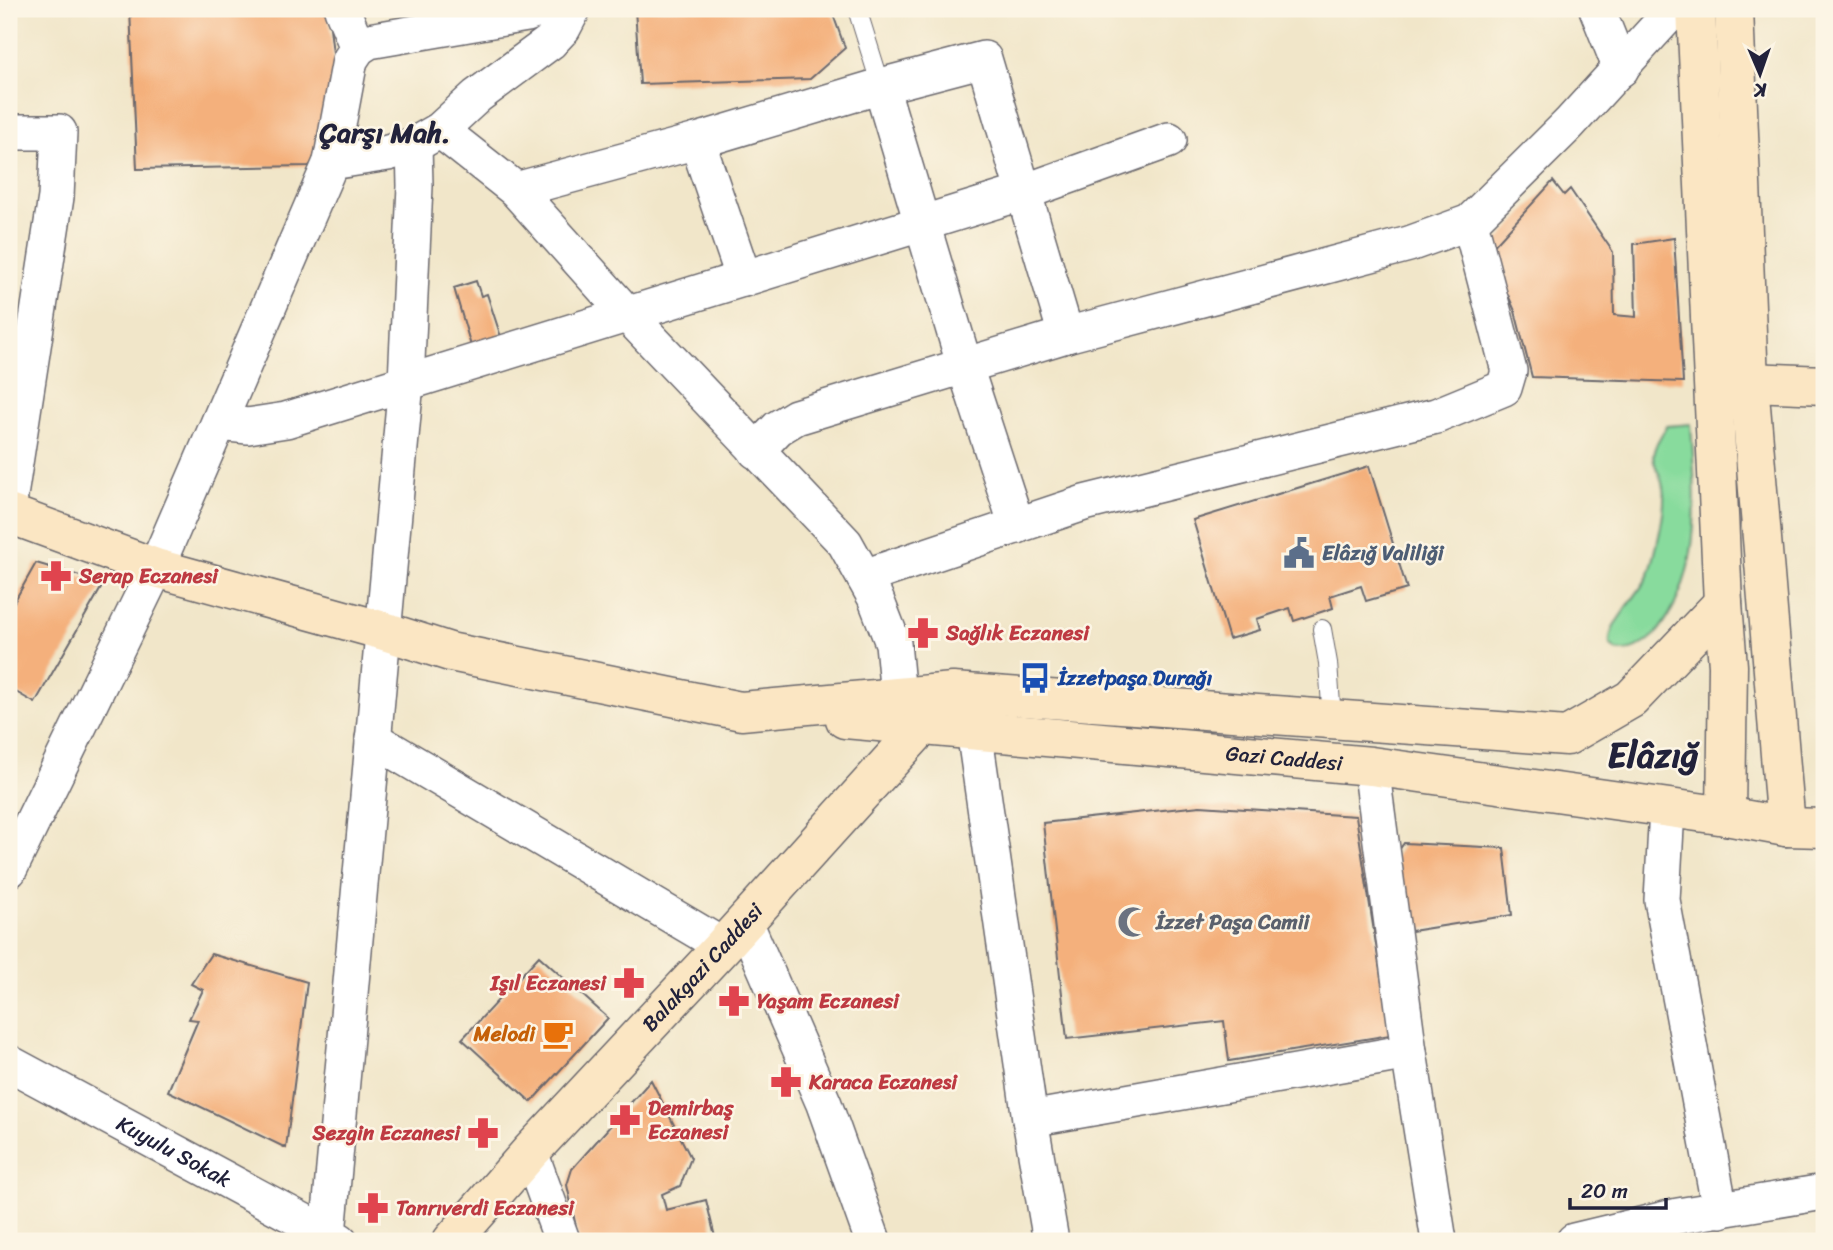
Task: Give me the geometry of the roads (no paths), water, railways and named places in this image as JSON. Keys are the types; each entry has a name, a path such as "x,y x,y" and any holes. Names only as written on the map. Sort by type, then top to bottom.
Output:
{"main road":[{"path":"1696,9 1732,383 1786,827"},
{"path":"1726,816 1728,666 1723,603 1732,383 1734,9"},
{"path":"1732,383 1824,385"},
{"path":"9,514 156,568 450,652 741,711 953,692 1567,736 1631,699 1723,603"},
{"name":"Balakgazi Caddesi","path":"452,1241 530,1152 734,934 953,692"},
{"name":"Gazi Caddesi","path":"741,711 1371,766 1726,816 1786,827 1824,828"}],"street":[{"path":"342,9 358,48"},
{"path":"9,870 156,568 331,162 350,60 358,48 383,37 527,14 541,9"},
{"path":"331,162 388,153 427,138 550,41 563,28 573,9"},
{"path":"1597,9 1622,69"},
{"path":"755,451 778,428 796,417 1066,335 1409,244 1470,222 1622,69 1674,9"},
{"path":"516,190 984,59 1066,335"},
{"path":"881,86 965,367 1017,526"},
{"path":"9,132 60,132 56,197 9,502"},
{"path":"427,138 516,190 628,315 845,543 875,597 893,643 898,697"},
{"path":"334,1238 373,739 406,382 415,186 427,138"},
{"path":"219,423 241,426 267,424 1024,192 1169,140"},
{"path":"698,141 744,279"},
{"path":"864,578 1084,503 1436,415 1504,388 1509,371 1470,222"},
{"path":"974,730 1030,1119 1051,1241"},
{"path":"373,739 734,934 824,1104 873,1241"},
{"path":"1371,766 1409,1052 1439,1241"},
{"path":"1667,809 1662,900 1720,1210"},
{"path":"1030,1119 1409,1052"},
{"name":"Kuyulu Sokak","path":"9,1063 334,1238"},
{"path":"530,1152 562,1241"},
{"path":"1574,1241 1680,1229 1720,1210 1824,1192"}],"lane":[{"path":"857,9 881,86"},
{"path":"1322,629 1328,663 1332,719"}],"place":[{"name":"Elâzığ Valiliği","path":"1299,553"},
{"name":"Serap Eczanesi","path":"56,576"},
{"name":"Sağlık Eczanesi","path":"923,633"},
{"name":"İzzetpaşa Durağı","path":"1035,678"},
{"name":"İzzet Paşa Camii","path":"1133,922"},
{"name":"Işıl Eczanesi","path":"629,983"},
{"name":"Yaşam Eczanesi","path":"734,1001"},
{"name":"Melodi","path":"558,1034"},
{"name":"Karaca Eczanesi","path":"786,1082"},
{"name":"Demirbaş Eczanesi","path":"625,1120"},
{"name":"Sezgin Eczanesi","path":"483,1133"},
{"name":"Tanrıverdi Eczanesi","path":"373,1208"}],"district":[{"name":"Çarşı Mah.","path":"385,132"},
{"name":"Elâzığ","path":"1653,755"}]}
